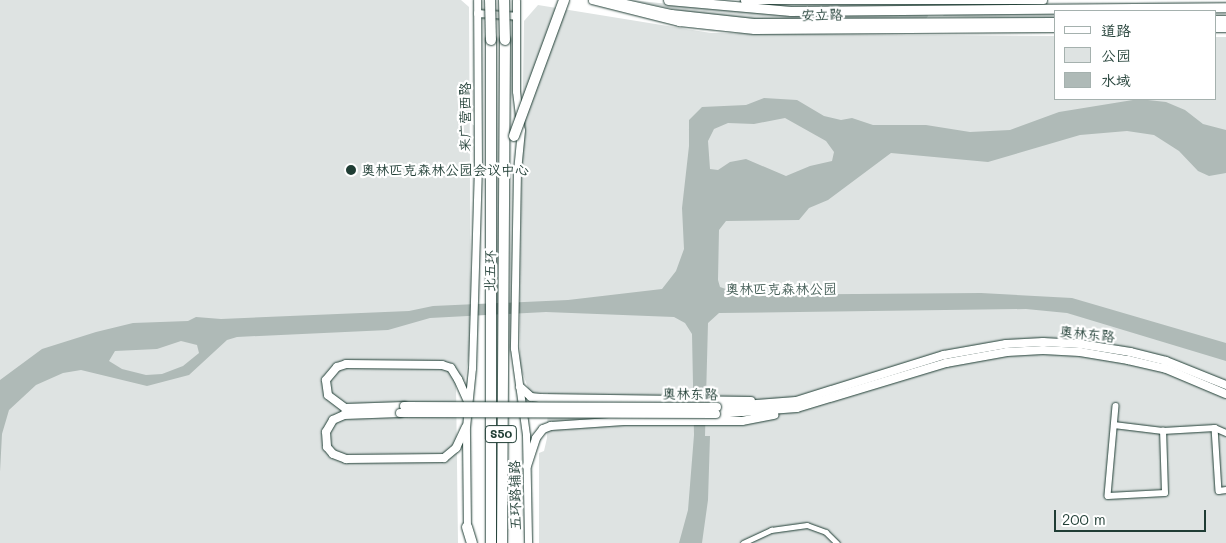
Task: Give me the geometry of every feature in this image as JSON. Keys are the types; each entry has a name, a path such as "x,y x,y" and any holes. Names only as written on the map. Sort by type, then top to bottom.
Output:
{"highway":[{"name":"北五环","path":"490,0 492,287 497,325 502,543"},
{"name":"北五环","path":"491,543 497,325 503,286 505,182 504,0"},
{"path":"505,182 514,136 564,0"},
{"path":"466,527 472,543"}],"main road":[{"name":"安立路","path":"607,0 671,14 754,23 1054,22"},
{"name":"安立路","path":"668,0 791,11 1226,7"},
{"name":"奥林东路","path":"797,405 944,355 1006,344 1043,342 1080,344 1130,352 1166,361 1226,384"},
{"name":"奥林东路","path":"468,401 451,368 442,365 346,364 337,367 326,380 328,395 346,408 402,410 714,411 797,405 946,363 1007,352 1043,350 1080,352 1164,368 1226,394"},
{"path":"520,387 531,397 692,401 714,411"},
{"path":"556,426 556,404 562,398"},
{"path":"527,466 536,438 544,429 556,426 689,421 714,411 797,405"},
{"name":"奥林东路","path":"402,410 344,415 333,420 326,432 327,447 333,454 346,459 444,458 456,448 466,427"}],"street":[{"name":"来广营西路","path":"467,543 466,427 474,326 478,170 477,0"},
{"name":"五环路辅路","path":"516,0 516,91 521,130 517,171 514,348 520,387 527,466 528,543"},
{"name":"安立路","path":"592,0 678,22 754,30 1054,28"},
{"name":"安立路","path":"744,0 1043,0"},
{"path":"477,13 516,16"},
{"path":"1116,406 1108,496 1165,492 1163,431"},
{"path":"1114,425 1163,431 1215,428 1226,433"},
{"path":"1215,428 1219,490 1226,490"},
{"path":"743,543 771,530 807,525 826,532 837,543"}],"green space":[{"path":"0,0 461,0 469,7 471,342 465,380 456,383 458,543 0,543"},
{"path":"631,0 734,11 927,14 928,16 925,20 751,19 701,15"},
{"name":"奥林匹克森林公园","path":"538,5 711,33 1054,36 1054,100 1216,100 1216,37 1226,37 1226,543 539,543 539,453 544,451 547,438 548,393 530,393 520,366 524,21"},
{"path":"1054,13 1054,20 943,16 944,14"}],"water":[{"path":"764,98 797,100 824,116 841,120 852,118 873,125 926,125 970,132 1010,130 1059,112 1133,100 1166,102 1185,110 1203,124 1226,130 1226,173 1209,176 1198,171 1179,151 1154,135 1127,131 1080,135 988,162 891,153 828,200 809,208 799,220 726,221 719,230 718,280 720,287 743,295 981,293 1072,298 1226,343 1226,361 1067,313 1026,309 719,313 708,323 705,436 710,436 708,500 702,543 679,543 688,510 694,435 692,334 685,323 674,317 546,312 430,318 388,330 237,337 227,340 189,375 147,386 81,370 63,373 36,385 9,410 2,434 0,472 0,380 42,349 96,332 133,323 188,321 196,317 221,319 409,311 433,306 568,300 662,289 676,271 684,249 682,208 689,146 689,120 702,107 746,105","holes":["785,118 826,141 834,152 832,161 810,166 786,176 746,159 730,162 718,170 710,169 708,141 714,129 728,123 754,124","181,341 197,345 199,353 183,366 162,374 146,375 122,369 109,361 115,351 157,349"]}],"place":[{"name":"奥林匹克森林公园会议中心","path":"351,170"}]}
